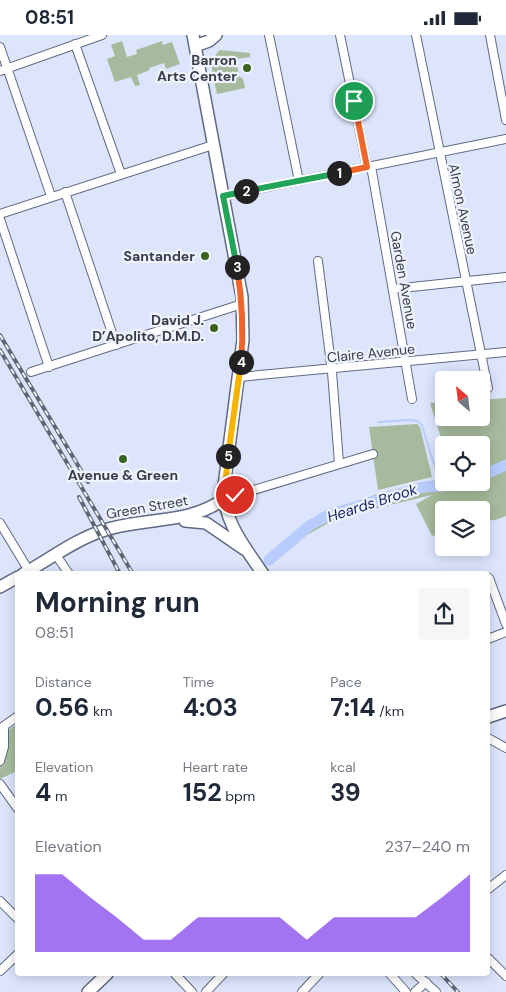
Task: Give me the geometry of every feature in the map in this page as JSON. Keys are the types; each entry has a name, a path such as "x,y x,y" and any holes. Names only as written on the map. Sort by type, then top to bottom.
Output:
{"main road":[{"path":"216,35 209,41 194,40 242,304 243,340 224,486 224,499 232,525 261,571"},
{"name":"Green Street","path":"28,571 88,537 107,529 164,521 198,513 210,509 224,499"},
{"path":"164,521 198,521 206,523 249,553"},
{"path":"0,587 15,579"},
{"path":"490,716 506,711"},
{"path":"88,992 105,976"}],"street":[{"path":"4,69 100,35"},
{"path":"269,35 299,181"},
{"name":"Garden Avenue","path":"340,35 369,167 412,399"},
{"name":"Almon Avenue","path":"416,35 438,153 484,371"},
{"path":"490,35 506,120"},
{"path":"75,45 121,174"},
{"path":"0,47 4,69 51,197"},
{"path":"223,196 506,139"},
{"path":"0,214 213,145"},
{"path":"66,192 116,345"},
{"path":"0,219 49,367"},
{"path":"318,261 331,369 339,463"},
{"path":"393,289 506,277"},
{"path":"31,373 242,304"},
{"name":"Claire Avenue","path":"239,377 506,352"},
{"path":"224,499 373,453"},
{"path":"0,523 25,571"},
{"path":"56,555 67,571"},
{"path":"490,581 506,624"},
{"path":"490,638 506,632"},
{"path":"0,761 4,747 2,728 15,718"},
{"path":"490,739 506,748"},
{"path":"0,784 15,805"},
{"path":"490,886 506,875"},
{"path":"0,901 15,916"},
{"path":"0,971 15,957"},
{"path":"490,960 504,972"},
{"path":"177,976 192,992"},
{"path":"206,992 221,976"},
{"path":"302,992 317,976"},
{"path":"392,976 406,992"},
{"path":"418,976 436,992"},
{"path":"415,992 426,982"}],"green space":[{"path":"122,41 127,57 137,54 136,50 162,41 163,45 172,42 180,64 166,69 164,63 149,68 150,70 137,75 140,85 135,86 131,77 115,82 107,59 115,56 111,45"},
{"path":"220,50 250,53 250,57 236,59 239,76 243,79 245,88 217,94 212,65"},
{"path":"506,398 506,516 490,520 490,501 435,501 435,535 432,536 416,504 432,495 339,517 307,535 272,564 267,556 316,517 377,494 435,480 435,491 490,491 490,436 440,436 437,426 490,426 490,399"},
{"path":"430,403 435,403 435,419"},
{"path":"417,424 420,427 432,477 378,490 369,427"},
{"path":"15,725 15,772 0,779 0,736"}],"waterway":[{"path":"378,422 417,421 422,425 435,466"},
{"name":"Heards Brook","path":"490,472 506,465"},
{"name":"Heards Brook","path":"269,560 309,526 328,515 423,487 435,486"}],"railway":[{"path":"0,335 88,482"},
{"path":"0,350 131,571"},
{"path":"79,497 118,571"},
{"path":"443,976 458,992"}],"place":[{"name":"Barron Arts Center","path":"247,68"},
{"name":"Santander","path":"205,256"},
{"name":"David J. D’Apolito, D.M.D.","path":"214,328"},
{"name":"Avenue & Green","path":"123,459"}],"route":[{"path":"235,495 224,499 243,340 242,297 223,196 367,167 354,101"}]}
